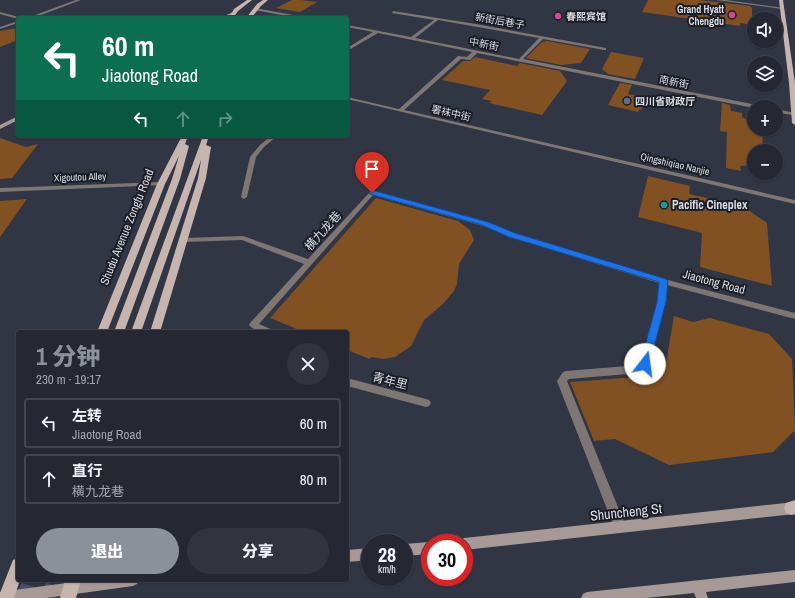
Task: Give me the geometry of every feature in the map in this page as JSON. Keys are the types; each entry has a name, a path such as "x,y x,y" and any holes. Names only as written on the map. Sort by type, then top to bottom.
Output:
{"main road":[{"path":"232,16 240,6 250,0"},
{"path":"250,16 255,9 266,0"},
{"path":"781,0 792,84 795,123"},
{"path":"227,16 234,13"},
{"path":"0,126 16,119"},
{"name":"Shudu Avenue Zongfu Road","path":"103,330 161,184 185,138"},
{"name":"Shudu Avenue Zongfu Road","path":"120,330 176,179 186,138"},
{"path":"137,330 207,138"},
{"path":"156,330 202,178 208,138"},
{"name":"Shuncheng St","path":"473,543 794,507"},
{"path":"349,556 361,555"},
{"path":"4,597 16,570"},
{"path":"587,598 795,576"},
{"path":"4,597 118,582"},
{"path":"697,586 702,598"}],"street":[{"path":"35,16 79,0"},
{"path":"718,0 782,8"},
{"path":"255,9 293,16"},
{"name":"新街后巷子","path":"392,12 604,49"},
{"path":"0,13 16,17"},
{"path":"411,39 437,19"},
{"path":"0,28 16,23"},
{"name":"中新街","path":"349,26 588,74"},
{"path":"349,49 377,32"},
{"path":"520,60 542,37"},
{"path":"401,110 460,57 468,59 476,52"},
{"name":"南新街","path":"588,74 747,105"},
{"name":"署袜中街","path":"349,98 551,145"},
{"path":"783,112 794,114"},
{"path":"244,197 253,157 262,146 272,138"},
{"name":"Qingshiqiao Nanjie","path":"551,145 795,202"},
{"name":"Xigoutou Alley","path":"0,190 161,184"},
{"name":"横九龙巷","path":"265,330 253,325 372,193 485,224 512,235"},
{"name":"Jiaotong Road","path":"512,235 663,281 795,316"},
{"path":"184,240 243,238 310,263"},
{"path":"620,527 562,381 566,375 628,370 645,364 662,302 663,281"},
{"name":"青年里","path":"349,383 426,402"}],"building":[{"path":"292,0 317,2 300,12 276,8"},
{"path":"648,0 699,0 750,6 752,8 752,12 747,12 747,24 740,23 740,26 642,12"},
{"path":"16,28 16,41 0,47 0,31"},
{"path":"547,41 590,49 581,63 561,65 526,58 542,42"},
{"path":"611,52 644,58 635,79 608,74 602,69"},
{"path":"475,57 517,66 520,63 560,71 567,81 542,115 489,103 492,101 482,99 490,90 442,80 463,61 470,61"},
{"name":"四川省财政厅","path":"620,83 632,85 628,94 645,97 644,99 646,100 641,110 640,109 638,112 608,105"},
{"path":"722,103 730,105 731,111 742,113 742,117 747,120 747,136 762,136 763,144 747,144 747,166 740,166 741,171 726,168 727,132 720,131"},
{"path":"0,138 26,147 38,144 12,178 0,179"},
{"path":"648,176 690,186 689,194 742,206 767,223 772,286 700,267 702,233 638,217"},
{"path":"376,198 458,221 470,230 474,240 459,264 457,284 454,291 444,303 424,320 411,346 395,357 383,359 371,357 370,359 349,351 349,330 299,330 270,318"},
{"path":"27,199 0,237 0,201"},
{"path":"674,316 693,322 710,318 769,334 792,359 795,430 773,452 669,465 615,439 594,441 570,382 636,377 644,371 665,369"}],"tunnel":[{"path":"23,598 29,582"},
{"path":"48,598 53,582"}],"place":[{"name":"Grand Hyatt Chengdu","path":"732,15"},
{"name":"春熙宾馆","path":"558,16"},
{"name":"四川省财政厅","path":"627,101"},
{"name":"Pacific Cineplex","path":"664,205"}],"route":[{"path":"372,193 485,224 512,235 663,281 662,302 645,364"}]}
